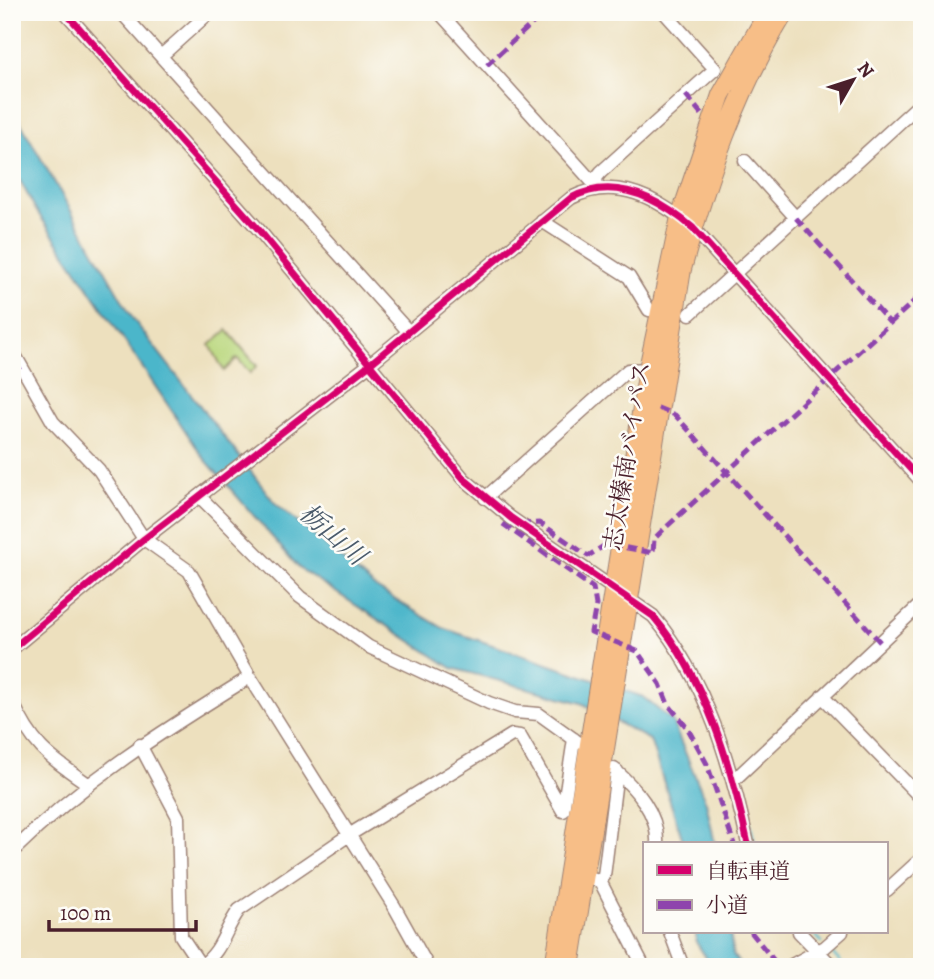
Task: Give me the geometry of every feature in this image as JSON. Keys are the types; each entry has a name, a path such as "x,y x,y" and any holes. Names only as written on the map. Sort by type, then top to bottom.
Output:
{"highway":[{"name":"志太榛南バイパス","path":"611,664 613,587 648,369 722,95 768,12"},
{"name":"志太榛南バイパス","path":"554,967 611,664 629,600 687,223 734,111 785,12"},
{"name":"志太榛南バイパス","path":"570,967 591,879 601,724"}],"street":[{"path":"65,12 259,230 432,442 485,498 653,616 671,638 738,776 748,842"},
{"path":"121,12 408,331"},
{"path":"161,57 210,12"},
{"path":"439,12 597,187"},
{"path":"597,187 596,178 601,172 715,69 664,12"},
{"path":"690,314 922,102"},
{"path":"745,161 796,218"},
{"path":"12,649 144,539 370,364 571,198 597,187 635,192 687,223 922,482"},
{"path":"542,221 629,278 649,310"},
{"path":"12,350 53,422 99,470 144,539 189,570 250,677 428,967"},
{"path":"485,498 628,370 648,369"},
{"path":"140,745 178,817 181,936 201,966 217,954 229,923 239,909 349,835 512,735 520,736 531,752 563,811 576,740 539,714 515,712 488,703 369,647 300,597 202,495"},
{"path":"738,776 922,603"},
{"path":"12,852 49,815 140,745 250,677"},
{"path":"822,696 922,799"},
{"path":"12,701 26,731 42,751 88,784"},
{"path":"644,967 591,879 604,876 615,770 646,803 655,824 657,842"},
{"path":"888,889 922,858"},
{"path":"671,934 683,967"},
{"path":"801,934 833,967"},
{"path":"788,967 825,947 840,934"}],"green space":[{"path":"227,330 257,366 250,373 237,358 224,371 210,345"}],"water":[{"path":"12,108 133,319 275,503 376,588 443,628 643,697 672,721 706,802 715,842 683,842 650,740 582,703 452,668 299,568 203,457 36,210 12,166"},
{"path":"696,934 730,934 733,955 742,967 712,967 696,942"}],"waterway":[{"path":"727,742 738,772"},
{"path":"740,782 755,842"},
{"path":"814,934 822,942"},
{"path":"829,950 845,967"}],"marked path":[{"path":"487,65 545,12"},
{"path":"686,95 703,116"},
{"path":"796,218 890,323"},
{"path":"520,524 540,523 588,556 607,544 653,553 654,539 662,531 922,294"},
{"path":"12,370 21,366"},
{"path":"658,408 675,415 880,642"},
{"path":"503,524 593,588 596,605 591,632 637,651 660,684 668,704 688,729 707,764 733,842"},
{"path":"753,934 779,967"}],"cycle path":[{"path":"65,12 259,230 464,479 511,518 653,616 672,641 702,695 724,754 748,842"},
{"path":"12,649 144,539 370,364 571,198 587,191 620,189 635,193 665,207 693,228 922,482"}],"water label":[{"name":"栃山川","path":"333,534"}]}
